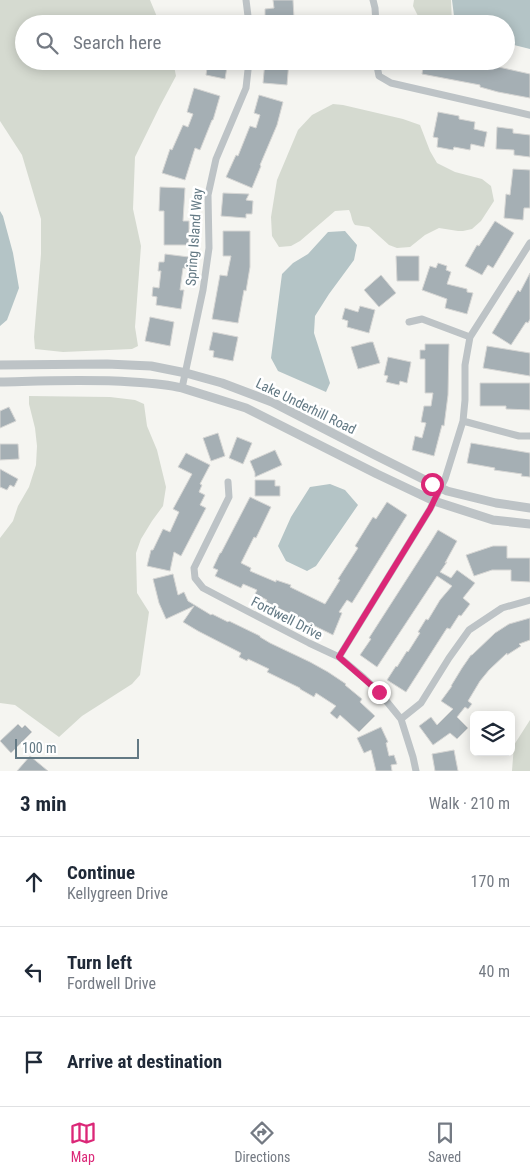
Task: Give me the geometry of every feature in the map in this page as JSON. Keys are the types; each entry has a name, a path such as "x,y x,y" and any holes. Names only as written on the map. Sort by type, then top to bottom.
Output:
{"street":[{"path":"246,0 248,15"},
{"path":"373,0 375,15"},
{"name":"Spring Island Way","path":"182,388 203,290 209,248 208,195 216,159 246,88 248,70"},
{"path":"378,70 379,76 391,84 530,115"},
{"path":"339,657 430,509 445,479 463,420 465,365 470,337 530,243"},
{"path":"409,322 422,319 470,337"},
{"name":"Lake Underhill Road","path":"0,365 116,364 151,366 186,373 222,383 272,402 447,491 496,503 530,508"},
{"name":"Lake Underhill Road","path":"0,382 100,380 148,383 182,388 246,408 434,501 493,520 530,524"},
{"path":"463,420 519,436 530,436"},
{"name":"Fordwell Drive","path":"228,482 230,497 194,568 195,578 204,588 222,598 339,657 379,692 401,720 414,756 416,771"},
{"path":"401,720 421,703 469,630 502,608 530,600"}],"shaded area":[{"path":"0,0 150,0 156,15 15,15 15,70 175,70 176,76 135,157 133,209 141,246 135,327 138,346 132,349 63,352 35,349 34,337 41,254 41,219 22,155 0,121"},
{"path":"414,0 451,0 452,15 418,15 413,6"},
{"path":"452,0 530,0 530,49 515,45 515,15 454,15"},
{"path":"333,104 403,119 420,125 437,163 455,172 482,179 491,186 494,201 481,221 472,229 463,231 439,228 425,235 410,247 397,248 389,245 369,227 355,225 349,210 335,211 300,241 291,246 279,247 272,236 271,217 277,180 298,130 312,115"},
{"path":"0,211 13,253 19,288 7,320 0,326"},
{"path":"345,231 357,245 354,260 315,316 314,333 330,383 326,392 278,371 271,358 282,274 293,263 308,254 328,232"},
{"path":"29,396 110,397 135,400 144,404 147,426 157,450 166,487 163,506 141,539 136,553 137,593 149,612 140,675 132,684 82,716 59,737 15,705 0,703 0,538 13,521 18,506 29,487 36,465 37,446"},
{"path":"330,484 345,490 358,505 316,566 307,571 286,561 278,546 291,517 310,487"},
{"path":"530,720 530,771 512,771 515,743"}],"building":[{"path":"273,0 293,0 294,15 265,15 265,9 274,8"},
{"path":"207,70 226,70 225,79 206,75"},
{"path":"264,70 288,70 287,85 263,83"},
{"path":"423,70 512,70 530,74 530,98 498,92 480,87 480,85 422,74"},
{"path":"194,88 220,96 213,120 200,150 195,148 185,180 162,173 170,149 172,150 183,125 188,127 193,114 187,112"},
{"path":"259,95 283,102 277,125 252,188 226,177 236,155 238,156 250,126 256,128 260,115 254,113"},
{"path":"438,112 459,116 459,119 475,122 474,129 487,132 484,147 471,144 470,150 454,147 453,150 437,147 438,138 433,137"},
{"path":"497,127 513,129 513,133 530,135 530,157 514,155 514,150 496,149"},
{"path":"513,169 530,170 530,208 524,208 523,220 504,218 506,194 510,195"},
{"path":"160,187 185,188 183,221 189,221 189,245 164,245 164,211 159,211"},
{"path":"223,193 249,194 246,200 253,201 252,214 246,214 246,218 221,216"},
{"path":"495,221 514,233 493,268 488,265 482,275 465,266 477,245 479,246"},
{"path":"223,231 250,231 250,267 238,323 212,319 220,275 227,276 231,256 223,256"},
{"path":"165,254 189,257 188,269 183,268 180,290 184,290 181,309 156,305 157,297 152,296 153,287 159,288 161,271 158,271 159,262 164,262"},
{"path":"396,256 419,256 419,281 397,281"},
{"path":"438,263 447,266 446,270 451,272 447,284 467,289 467,292 473,293 467,314 445,308 447,299 422,290 430,266 436,268"},
{"path":"530,273 530,319 511,345 492,333 518,290 520,292"},
{"path":"381,275 396,293 379,307 364,290"},
{"path":"360,306 375,310 369,333 347,327 348,321 342,319 345,308 358,312"},
{"path":"150,317 174,322 170,346 145,341"},
{"path":"213,332 238,337 233,361 213,357 214,351 209,350"},
{"path":"373,342 380,363 358,369 351,347"},
{"path":"425,344 449,344 448,395 444,426 442,425 434,456 412,450 415,436 422,438 426,423 421,422 424,406 431,406 433,393 425,393 425,359 420,359 420,350 425,350"},
{"path":"487,346 530,353 530,376 483,368"},
{"path":"388,357 411,362 407,383 400,381 399,385 386,382 388,376 384,375"},
{"path":"480,383 530,383 530,410 506,409 506,406 480,406"},
{"path":"9,407 16,421 0,428 0,411"},
{"path":"218,433 225,456 211,461 203,438"},
{"path":"237,437 252,443 243,464 229,458"},
{"path":"471,443 530,453 530,477 467,463"},
{"path":"0,444 18,444 19,459 0,460"},
{"path":"275,450 282,465 255,477 250,461"},
{"path":"186,453 210,465 200,484 202,485 199,492 205,495 200,505 206,508 181,556 174,552 170,571 147,566 151,550 153,550 163,529 170,532 179,512 173,509 192,474 178,467"},
{"path":"0,469 18,479 14,487 10,485 7,490 0,487"},
{"path":"255,480 275,480 275,486 280,486 280,496 255,496"},
{"path":"250,497 271,507 241,563 251,568 250,571 276,582 276,580 291,585 290,587 325,604 358,548 355,546 373,517 376,519 387,502 407,515 352,603 347,600 339,612 342,613 333,635 266,602 267,600 255,594 257,590 243,584 241,588 215,576 218,570 213,568"},
{"path":"438,530 457,541 440,572 451,578 457,570 475,583 463,598 470,604 461,616 459,615 450,629 447,628 406,692 387,680 408,652 426,619 428,620 440,600 452,586 437,576 377,667 360,655"},
{"path":"493,546 507,546 507,558 530,558 530,582 511,581 511,570 492,570 474,576 466,555"},
{"path":"173,574 178,595 184,592 188,601 211,615 229,621 260,636 270,643 328,672 346,684 362,699 360,702 375,716 359,732 340,715 337,719 330,713 336,706 316,693 314,697 267,672 269,669 239,657 241,653 183,622 194,606 166,619 159,603 153,579"},
{"path":"530,618 530,640 519,644 521,646 507,655 507,653 489,670 468,701 472,704 468,709 465,707 457,717 468,728 457,739 450,733 433,745 419,726 431,717 437,725 453,709 441,701 471,655 495,633 509,624"},
{"path":"18,724 22,728 25,725 32,732 11,753 0,741"},
{"path":"381,727 388,742 386,743 389,756 394,755 397,764 391,765 392,771 376,771 371,750 364,753 357,738"},
{"path":"454,750 458,771 435,771 432,754"},
{"path":"30,756 48,771 17,771"}],"route":[{"path":"379,692 339,657 430,509 440,488 432,484"}]}
